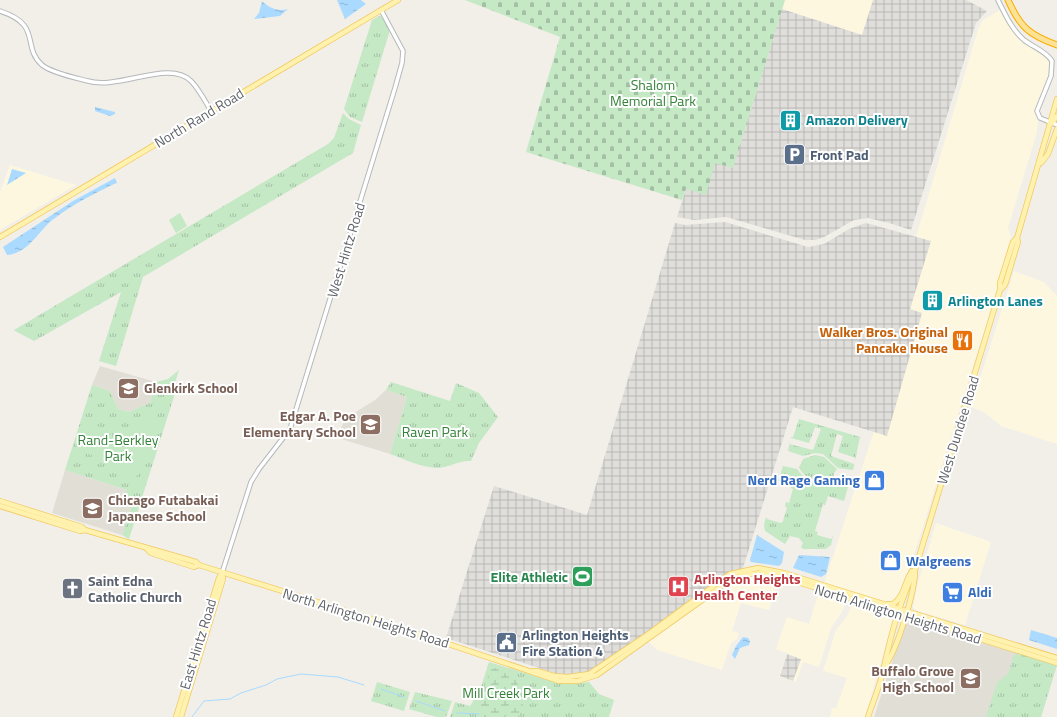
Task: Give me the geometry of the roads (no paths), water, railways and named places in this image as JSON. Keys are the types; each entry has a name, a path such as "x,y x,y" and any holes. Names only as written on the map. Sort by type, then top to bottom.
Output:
{"highway":[{"path":"1008,0 1018,21 1029,32 1040,39 1057,45"}],"main road":[{"name":"North Rand Road","path":"0,237 398,0"},
{"name":"West Dundee Road","path":"884,667 886,654 907,586 916,567 1000,290 1005,285 1018,242 1017,238 1052,123 1057,99"},
{"name":"West Dundee Road","path":"1052,123 1057,116"},
{"path":"1038,168 1048,154 1057,129"},
{"name":"North Arlington Heights Road","path":"0,501 82,526 85,530"},
{"name":"North Arlington Heights Road","path":"0,506 80,531 85,530 196,562 199,565 222,573 379,621 533,671 536,674 559,681 578,681 595,676 726,583 747,574 759,573 775,575 899,612 1057,663"},
{"name":"West Dundee Road","path":"884,667 890,659 909,602 916,567"},
{"path":"880,603 893,604 897,602 906,578 916,567"},
{"name":"North Arlington Heights Road","path":"533,671 537,670 559,677 572,677 593,672 647,635 719,581 730,574 749,569 761,568 784,573 880,603 899,612"},
{"name":"East Hintz Road","path":"176,717 204,622 222,573"},
{"name":"East Hintz Road","path":"181,717 223,579 222,573"},
{"path":"909,602 913,611 931,619"},
{"name":"North Arlington Heights Road","path":"905,614 931,619 1057,658"},
{"path":"868,717 884,667"}],"street":[{"path":"998,0 1017,33 1024,40 1046,54 1052,61 1051,76 1037,111 1040,118 1057,125"},
{"name":"West Hintz Road","path":"251,482 259,469 290,429 400,69 403,51 381,10"},
{"path":"0,11 13,15 23,23 29,34 37,58 47,68 90,82 99,83 130,80 163,72 175,72 191,80 211,111"},
{"name":"East Hintz Road","path":"222,573 251,482"}],"water":[{"path":"337,0 361,0 366,4 345,19"},
{"path":"262,1 274,9 288,9 280,16 254,19 259,13"},
{"path":"95,107 115,112 115,114 110,116 95,111"},
{"path":"12,169 26,173 7,185"},
{"path":"115,178 117,183 91,195 69,208 49,223 28,246 15,253 7,255 3,247 73,201"},
{"path":"757,535 784,552 782,563 779,566 751,562 750,560"},
{"path":"799,555 830,557 826,574 821,577 793,568"},
{"path":"1031,630 1057,638 1057,649 1029,640"},
{"path":"743,637 748,638 750,641 749,645 740,648 735,659 732,655 736,646"}],"waterway":[{"path":"192,717 204,701 230,699 241,693 266,685 277,679 301,674 338,677 364,685"},
{"path":"381,689 404,697"},
{"path":"416,701 445,711"},
{"path":"457,713 479,714"}],"place":[{"name":"Amazon Delivery","path":"790,120"},
{"name":"Front Pad","path":"795,155"},
{"name":"Arlington Lanes","path":"932,301"},
{"name":"Walker Bros. Original Pancake House","path":"963,340"},
{"name":"Glenkirk School","path":"128,388"},
{"name":"Edgar A. Poe Elementary School","path":"371,424"},
{"name":"Nerd Rage Gaming","path":"875,480"},
{"name":"Chicago Futabakai Japanese School","path":"92,508"},
{"name":"Walgreens","path":"891,561"},
{"name":"Elite Athletic","path":"583,577"},
{"name":"Arlington Heights Health Center","path":"678,587"},
{"name":"Saint Edna Catholic Church","path":"73,589"},
{"name":"Aldi","path":"953,592"},
{"name":"Arlington Heights Fire Station 4","path":"507,643"},
{"name":"Buffalo Grove High School","path":"970,679"}],"park label":[{"name":"Shalom Memorial Park","path":"653,94"},
{"name":"Raven Park","path":"435,432"},
{"name":"Rand-Berkley Park","path":"118,448"},
{"name":"Mill Creek Park","path":"506,693"}]}
